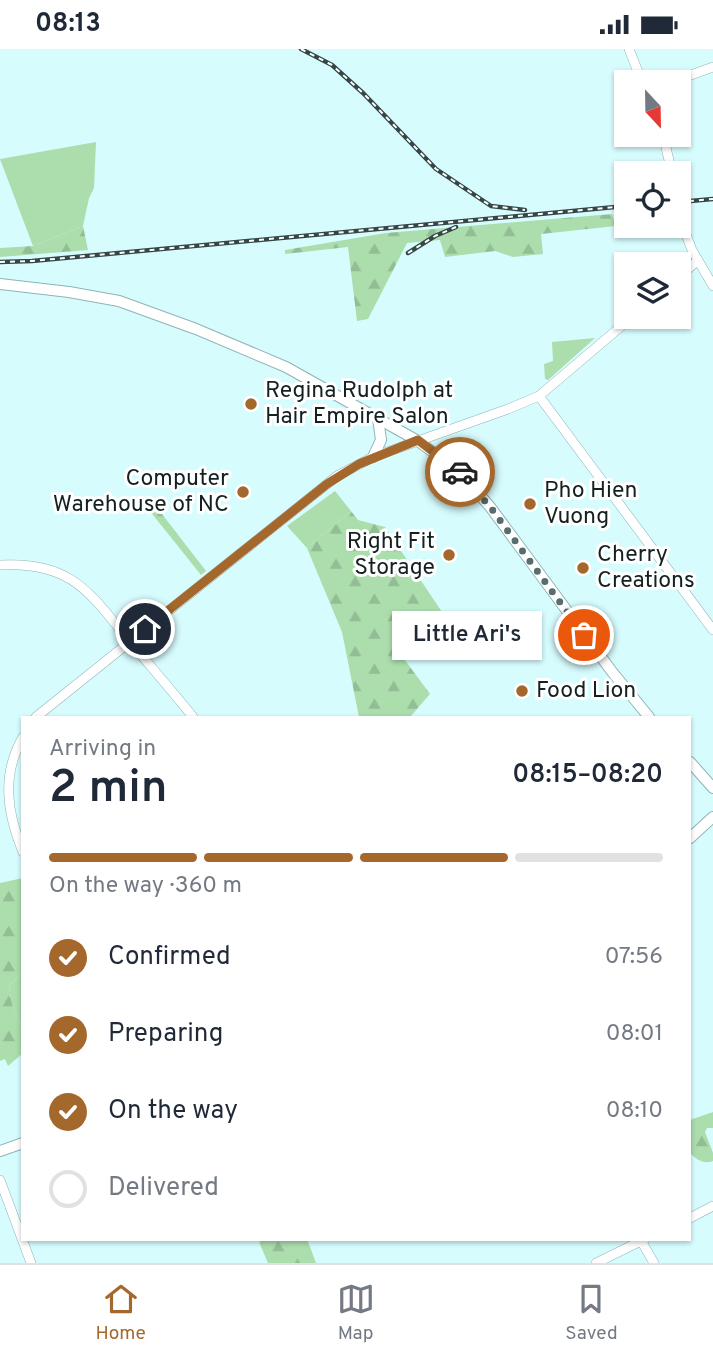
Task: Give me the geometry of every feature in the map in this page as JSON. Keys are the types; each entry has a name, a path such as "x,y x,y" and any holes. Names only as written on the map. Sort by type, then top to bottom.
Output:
{"main road":[{"path":"0,284 96,296 146,310 267,358 418,440 460,472 491,508 613,673 648,716"},
{"path":"373,457 381,440 378,418"},
{"path":"691,763 713,788"},
{"path":"691,837 713,817"},
{"path":"0,1151 21,1144"}],"street":[{"path":"629,49 637,70"},
{"path":"691,75 713,67"},
{"path":"688,238 713,286"},
{"path":"691,267 698,261"},
{"path":"37,716 327,484 373,457 539,396 618,329"},
{"path":"539,396 713,631"},
{"path":"0,565 32,565 70,578 93,595 192,716"},
{"path":"21,742 12,762 8,786 9,814 21,847"},
{"path":"0,1180 21,1236"},
{"path":"691,1217 713,1206"},
{"path":"23,1241 31,1263"},
{"path":"596,1263 640,1241"},
{"path":"643,1241 654,1263"}],"green space":[{"path":"96,142 94,188 83,226 33,246 0,159"},
{"path":"612,214 614,220 614,226 541,234 543,254 513,257 495,251 445,257 440,240 407,243 368,319 357,321 348,247 285,254 285,250 386,233"},
{"path":"83,226 88,250 0,257 0,248 33,246"},
{"path":"595,338 548,380 545,379 544,364 553,361 552,342"},
{"path":"335,491 351,511 307,548 287,526"},
{"path":"155,505 206,571 201,575 149,510"},
{"path":"351,511 358,520 385,527 442,612 396,648 430,694 411,716 359,716 342,632 307,548"},
{"path":"21,878 21,972 9,987 12,1004 21,1026 21,1055 8,1066 5,1059 0,1061 0,883"},
{"path":"21,972 21,1026 12,1004 9,987"},
{"path":"713,1112 713,1128 707,1128 705,1132 713,1153 713,1161 703,1162 691,1154 691,1120"},
{"path":"308,1241 316,1263 268,1263 259,1242"}],"railway":[{"path":"301,49 332,65 363,93 436,169 491,206 525,210"},
{"path":"691,201 713,199"},
{"path":"0,262 614,207"},
{"path":"408,253 456,227"}],"way so far":[{"path":"460,472 491,508 584,635"}],"place":[{"name":"Regina Rudolph at Hair Empire Salon","path":"251,404"},
{"name":"Computer Warehouse of NC","path":"243,492"},
{"name":"Pho Hien Vuong","path":"530,504"},
{"name":"Right Fit Storage","path":"449,555"},
{"name":"Cherry Creations","path":"583,568"},
{"name":"Little Ari's","path":"584,635"},
{"name":"Food Lion","path":"522,691"}],"route":[{"path":"145,629 337,476 373,457 418,440 460,472"}]}
